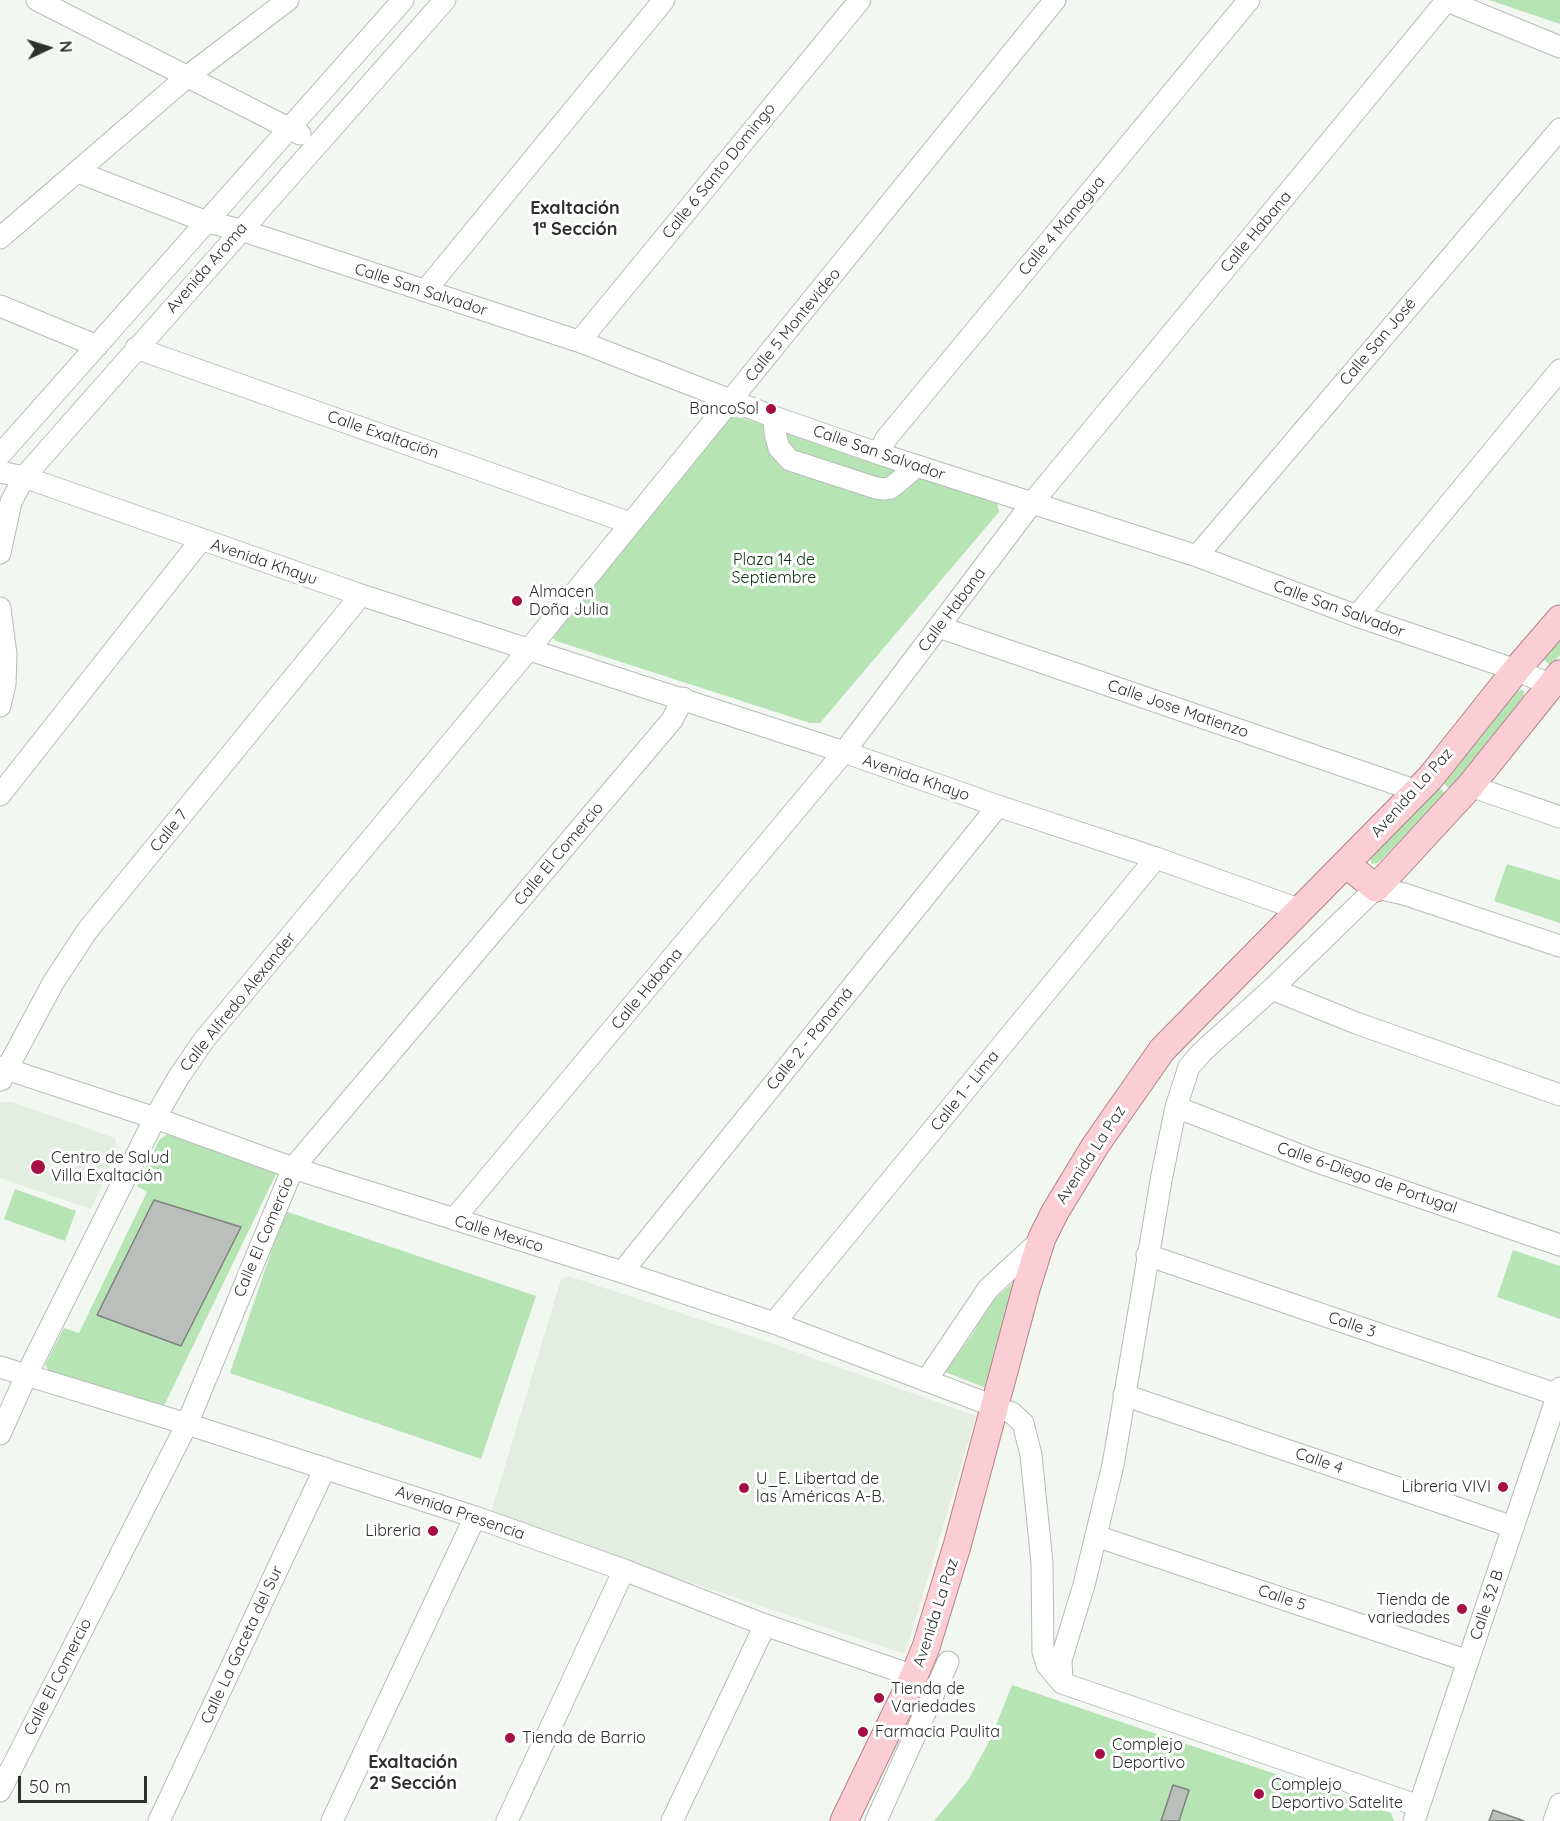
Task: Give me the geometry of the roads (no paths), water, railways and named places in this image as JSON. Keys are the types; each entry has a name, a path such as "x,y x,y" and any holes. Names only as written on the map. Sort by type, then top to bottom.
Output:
{"main road":[{"name":"Avenida La Paz","path":"844,1821 926,1647 957,1546 1026,1289 1042,1238 1055,1212 1095,1146 1162,1050 1430,778 1560,619"},
{"path":"1346,864 1376,888 1470,786 1555,680"}],"street":[{"path":"37,0 317,143"},
{"path":"0,238 188,76 288,0"},
{"name":"Avenida Aroma","path":"0,455 403,0"},
{"name":"Avenida Aroma","path":"0,553 12,502 24,477 445,0"},
{"path":"425,291 664,0"},
{"name":"Calle 6 Santo Domingo","path":"581,342 598,318 860,0"},
{"name":"Calle 5 Montevideo","path":"530,648 1055,0"},
{"name":"Calle 4 Managua","path":"880,454 885,440 1249,0"},
{"path":"1446,0 1560,47"},
{"name":"Calle Habana","path":"456,1220 844,752 1032,503 1446,0"},
{"name":"Calle San José","path":"1197,556 1560,129"},
{"name":"Calle San Salvador","path":"78,172 207,222 241,230 581,342 774,417 880,454 1197,556 1356,616 1516,670 1555,680"},
{"path":"0,306 97,346"},
{"name":"Calle Exaltación","path":"136,348 630,523"},
{"path":"1356,616 1560,370"},
{"path":"774,417 779,448 790,460 884,489 891,488 917,466"},
{"name":"Avenida Khayu","path":"0,472 24,477 361,595 530,648"},
{"path":"0,795 201,540"},
{"name":"Calle 7","path":"2,1073 53,983 87,932 361,595"},
{"path":"0,608 6,655 5,684 0,706"},
{"name":"Calle Jose Matienzo","path":"939,627 1417,791"},
{"name":"Avenida Khayo","path":"530,648 1156,858 1301,910"},
{"name":"Calle Alfredo Alexander","path":"0,1434 26,1376 154,1118 178,1078 204,1040 530,648"},
{"name":"Calle El Comercio","path":"0,1791 187,1424 293,1168 672,720 683,698"},
{"path":"1470,786 1560,817"},
{"name":"Calle 2 - Panamá","path":"622,1272 998,806"},
{"name":"Calle 1 - Lima","path":"774,1323 1156,858"},
{"path":"1417,1814 1062,1683 1061,1660 1096,1536 1113,1465 1147,1255 1176,1107 1189,1067 1202,1052 1272,989 1376,888 1404,894 1560,946"},
{"path":"1272,989 1356,1023 1560,1095"},
{"name":"Calle Mexico","path":"2,1073 154,1118 293,1168 622,1272 774,1323 1012,1413 1023,1423 1031,1455 1042,1563 1042,1652 1047,1665 1062,1683"},
{"name":"Calle 6-Diego de Portugal","path":"1176,1107 1315,1161 1560,1245"},
{"path":"926,1381 988,1289 1042,1238"},
{"name":"Calle 3","path":"1147,1255 1559,1392"},
{"name":"Avenida Presencia","path":"0,1367 187,1424 475,1517 624,1570 765,1625 914,1676"},
{"name":"Calle 32 B","path":"1417,1814 1559,1392"},
{"name":"Calle 4","path":"1124,1395 1514,1527"},
{"name":"Calle La Gaceta del Sur","path":"159,1821 325,1468"},
{"path":"332,1821 475,1517"},
{"name":"Calle 5","path":"1096,1536 1468,1661"},
{"path":"507,1821 624,1570"},
{"path":"672,1821 765,1625"},
{"path":"876,1821 948,1662"},
{"path":"1554,1821 1560,1804"}],"place":[{"name":"BancoSol","path":"771,409"},
{"name":"Almacen Doña Julia","path":"517,601"},
{"name":"Centro de Salud Villa Exaltación","path":"38,1167"},
{"name":"Libreria VIVI","path":"1503,1487"},
{"name":"U_E. Libertad de las Américas A-B.","path":"744,1488"},
{"name":"Libreria","path":"433,1531"},
{"name":"Tienda de variedades","path":"1462,1609"},
{"name":"Tienda de Variedades","path":"879,1698"},
{"name":"Farmacia Paulita","path":"863,1732"},
{"name":"Tienda de Barrio","path":"510,1738"},
{"name":"Complejo Deportivo","path":"1100,1754"},
{"name":"Complejo Deportivo Satelite","path":"1259,1794"}],"district":[{"name":"Exaltación 1ª Sección","path":"575,219"},
{"name":"Exaltación 2ª Sección","path":"413,1773"}],"park label":[{"name":"Plaza 14 de Septiembre","path":"774,569"}]}
